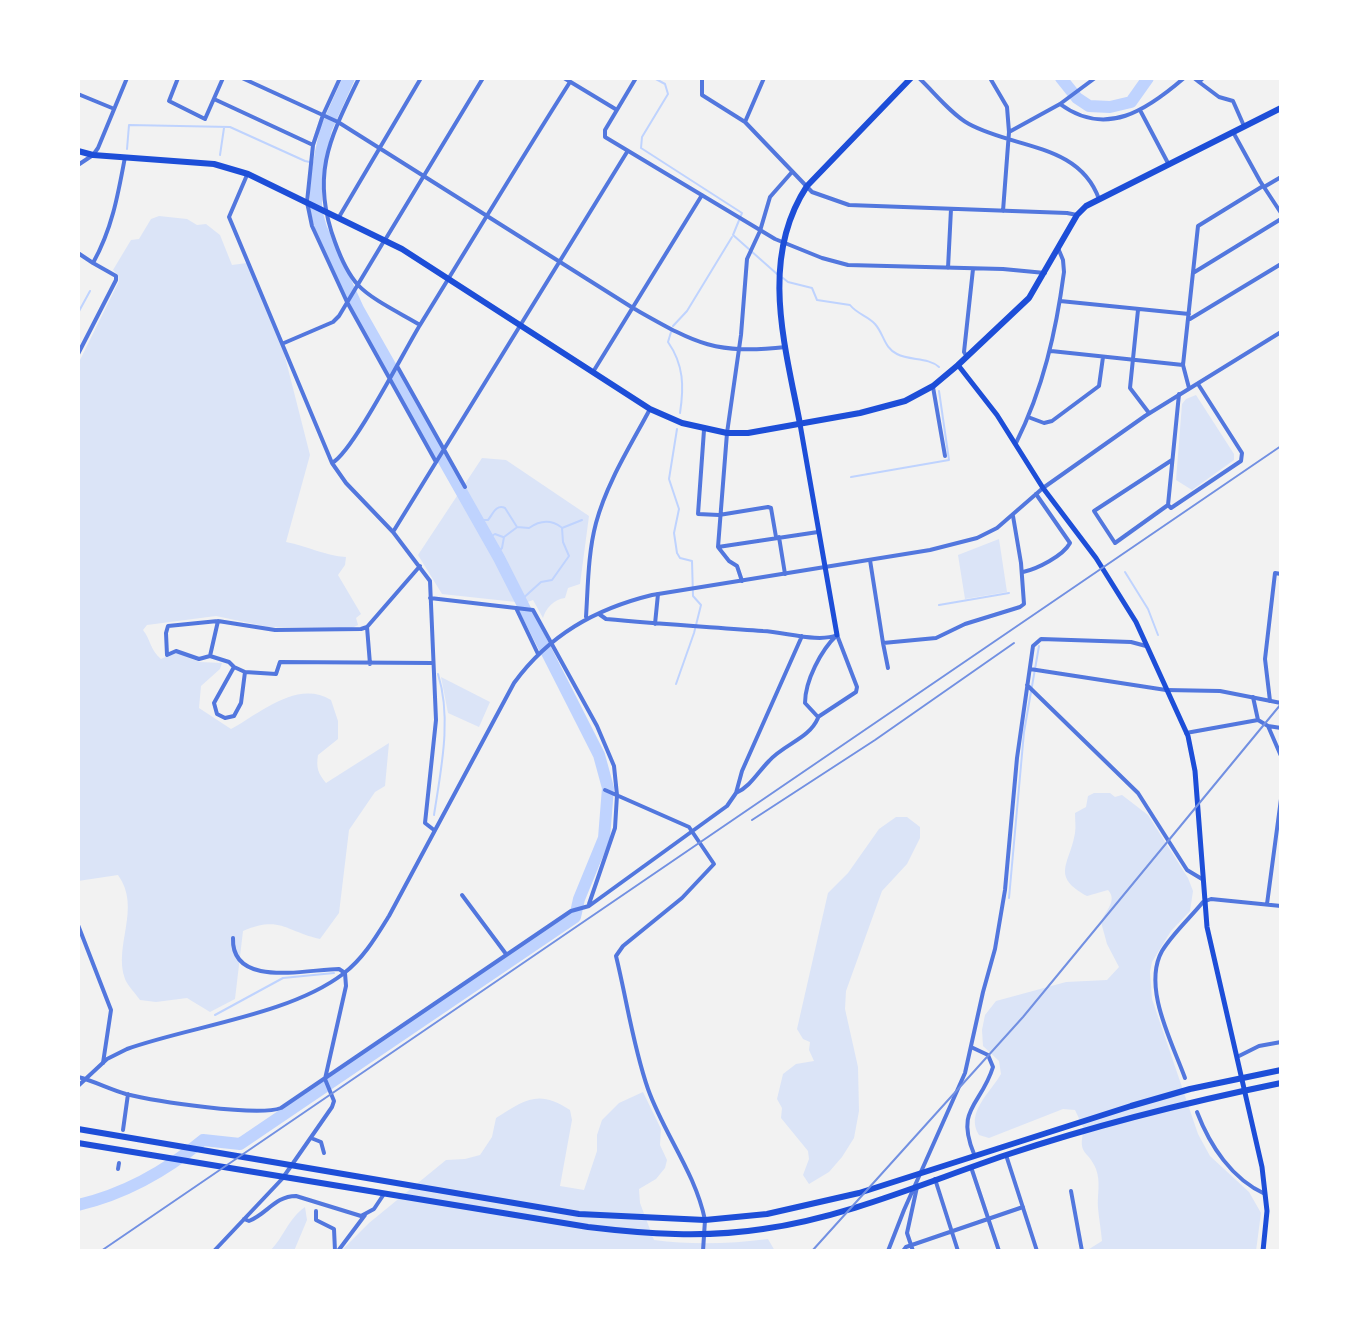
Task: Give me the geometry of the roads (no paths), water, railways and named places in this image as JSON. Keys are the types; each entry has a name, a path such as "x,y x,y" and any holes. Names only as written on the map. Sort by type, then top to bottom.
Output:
{"main road":[{"path":"837,635 778,298 779,268 797,200 911,78"},
{"path":"78,151 93,155 214,164 248,174 385,240 650,409 704,430 748,433 860,413 905,401 933,386 1021,306 1045,273 1077,215 1099,199 1281,108"},
{"path":"958,365 1096,558 1136,622 1186,733 1195,771 1203,902 1243,1077 1265,1194 1267,1211 1263,1251"},
{"path":"78,1129 579,1214 705,1220 785,1211 859,1193 1145,1101 1281,1070"},
{"path":"78,1143 588,1227 635,1233 705,1234 763,1229 807,1220 896,1194 1101,1125 1281,1083"}],"street":[{"path":"78,165 93,155 127,78"},
{"path":"178,78 169,101 205,119 223,78"},
{"path":"242,78 336,121 633,308 694,341 713,348 739,351 786,347"},
{"path":"340,78 313,145 308,202 312,226 348,301 437,461"},
{"path":"359,78 336,121 330,141 324,168 322,210 338,252 357,288 420,325"},
{"path":"339,218 421,78"},
{"path":"284,343 333,322 357,288 483,78"},
{"path":"564,78 617,111"},
{"path":"636,78 604,136 760,231 822,258 848,265 1045,273"},
{"path":"702,78 702,95 745,122 812,192 849,205 1077,215"},
{"path":"745,122 764,78"},
{"path":"919,78 967,123 1070,160 1099,199"},
{"path":"990,78 1007,107 1009,132 1003,211"},
{"path":"1009,132 1061,103 1095,78"},
{"path":"1061,103 1077,115 1091,119 1129,116 1141,112 1184,78"},
{"path":"1194,78 1201,80 1219,97 1233,101 1244,126"},
{"path":"332,463 345,450 391,377 570,82"},
{"path":"78,94 112,108"},
{"path":"214,99 313,145"},
{"path":"1141,112 1169,165"},
{"path":"1233,132 1281,213"},
{"path":"393,532 627,152"},
{"path":"93,263 115,212 125,157"},
{"path":"742,581 737,566 718,547 727,433 739,351 747,259 760,231 770,197 792,172"},
{"path":"248,174 229,217 332,463 346,483 393,532 430,581 436,720 425,823 434,830"},
{"path":"1189,388 1183,365 1200,223 1281,177"},
{"path":"593,372 702,195"},
{"path":"948,268 951,209"},
{"path":"1193,273 1281,219"},
{"path":"1016,443 1051,351 1063,260 1058,248"},
{"path":"78,253 117,277 78,354"},
{"path":"1060,301 1189,317 1281,264"},
{"path":"967,358 964,352 973,269"},
{"path":"1138,310 1130,388 1149,413"},
{"path":"78,1086 81,1078 103,1063 146,1042 284,1004 312,993 345,973 379,933 514,683 552,641 586,618 658,594 960,544 997,528 1043,488 1149,413 1281,332"},
{"path":"1051,351 1183,365"},
{"path":"1028,417 1044,423 1052,421 1099,386 1103,357"},
{"path":"397,366 465,487"},
{"path":"1168,505 1171,508 1241,461 1242,453 1197,383"},
{"path":"933,386 945,456"},
{"path":"1172,460 1094,511 1115,543 1168,505 1179,394"},
{"path":"586,618 593,541 599,513 607,491 650,409"},
{"path":"704,430 698,514 719,515 771,508 785,574"},
{"path":"1023,572 1035,569 1069,545 1069,540 1036,494"},
{"path":"883,643 931,640 965,624 1020,607 1026,599 1013,516"},
{"path":"718,547 819,531"},
{"path":"870,560 888,668"},
{"path":"420,566 367,627 356,630 275,630 218,621 166,628 167,655 176,651 199,659 210,656 229,662 245,672 276,674 280,662 432,663"},
{"path":"1270,701 1265,659 1275,573 1281,574"},
{"path":"655,624 658,594"},
{"path":"430,598 533,610 609,752 617,795 615,828 587,906"},
{"path":"517,608 539,653"},
{"path":"597,612 606,619 655,624 827,640 837,635"},
{"path":"210,656 218,621"},
{"path":"367,627 370,664"},
{"path":"736,793 744,790 771,758 813,730 818,717 856,692 857,687 837,635"},
{"path":"818,717 805,703 806,693 824,650 837,635"},
{"path":"81,1078 128,1094 176,1103 267,1112 281,1108 326,1083 366,1048 571,911 587,906 727,806 736,793 742,771 802,636"},
{"path":"888,1251 960,1086 995,949 1005,890 1016,769 1033,646 1041,639 1131,642 1146,646"},
{"path":"234,667 214,703 221,717 234,716 240,708 245,672"},
{"path":"1030,669 1166,690 1220,691 1281,703"},
{"path":"1027,685 1138,793 1187,870 1202,879"},
{"path":"1253,697 1258,720"},
{"path":"1186,733 1258,720 1281,728"},
{"path":"1268,726 1281,756"},
{"path":"605,790 689,827 714,864 682,898 623,946 616,956 639,1063 658,1111 701,1197 705,1220 703,1251"},
{"path":"1267,904 1281,799"},
{"path":"462,895 506,954"},
{"path":"1185,1078 1159,1005 1154,975 1167,943 1203,902 1211,899 1281,906"},
{"path":"78,925 111,1010 103,1063"},
{"path":"233,938 232,950 259,972 335,969 345,973"},
{"path":"214,1251 282,1179 334,1101 326,1083 346,986 345,973"},
{"path":"1237,1057 1259,1046 1281,1042"},
{"path":"971,1047 988,1055 993,1067 969,1111 967,1137 974,1154"},
{"path":"123,1130 128,1094"},
{"path":"1197,1112 1215,1150 1253,1188 1265,1194"},
{"path":"311,1138 321,1142 324,1153"},
{"path":"1006,1155 1037,1251"},
{"path":"971,1167 999,1251"},
{"path":"939,1178 958,1251"},
{"path":"911,1248 907,1233 917,1184"},
{"path":"1071,1191 1082,1251"},
{"path":"337,1251 384,1194"},
{"path":"244,1219 254,1219 287,1196 307,1199 352,1216 365,1215"},
{"path":"903,1251 1023,1207"},
{"path":"316,1211 316,1220 334,1229 337,1251"}],"waterway":[{"path":"78,1205 112,1195 144,1180 203,1140 240,1144 575,917 579,899 604,838 608,788 599,755 499,558 358,309 321,228 316,210 316,181 321,152 326,129 349,78"},
{"path":"654,78 665,84 668,94 642,137 641,148 742,213 733,235 777,274"},
{"path":"1061,78 1077,98 1089,106 1110,107 1131,102 1148,78"},
{"path":"127,149 129,125 230,127 305,161 319,164"},
{"path":"220,155 224,128"},
{"path":"673,326 687,311 732,237"},
{"path":"783,278 812,288 817,300 850,305 875,324 893,351 939,367"},
{"path":"78,313 90,291"},
{"path":"671,332 668,342 682,376 680,413"},
{"path":"851,477 949,460 939,391"},
{"path":"676,684 701,605 693,596 692,561 680,558 674,533 679,509 669,479 677,429"},
{"path":"478,520 488,520 495,510 502,507 517,527 529,528 545,522 561,527"},
{"path":"520,601 541,582 552,580 569,556 563,542 562,528 582,520"},
{"path":"497,553 502,548 504,537 516,528"},
{"path":"488,538 495,534 503,537"},
{"path":"1125,572 1148,609 1158,635"},
{"path":"939,605 1009,593"},
{"path":"1009,898 1024,732 1039,646"},
{"path":"434,815 445,726 438,674"},
{"path":"215,1015 283,978 334,973"}],"railway":[{"path":"101,1251 1281,446"},
{"path":"752,820 875,740 1014,643"},
{"path":"812,1251 1023,1017 1281,704"}]}
